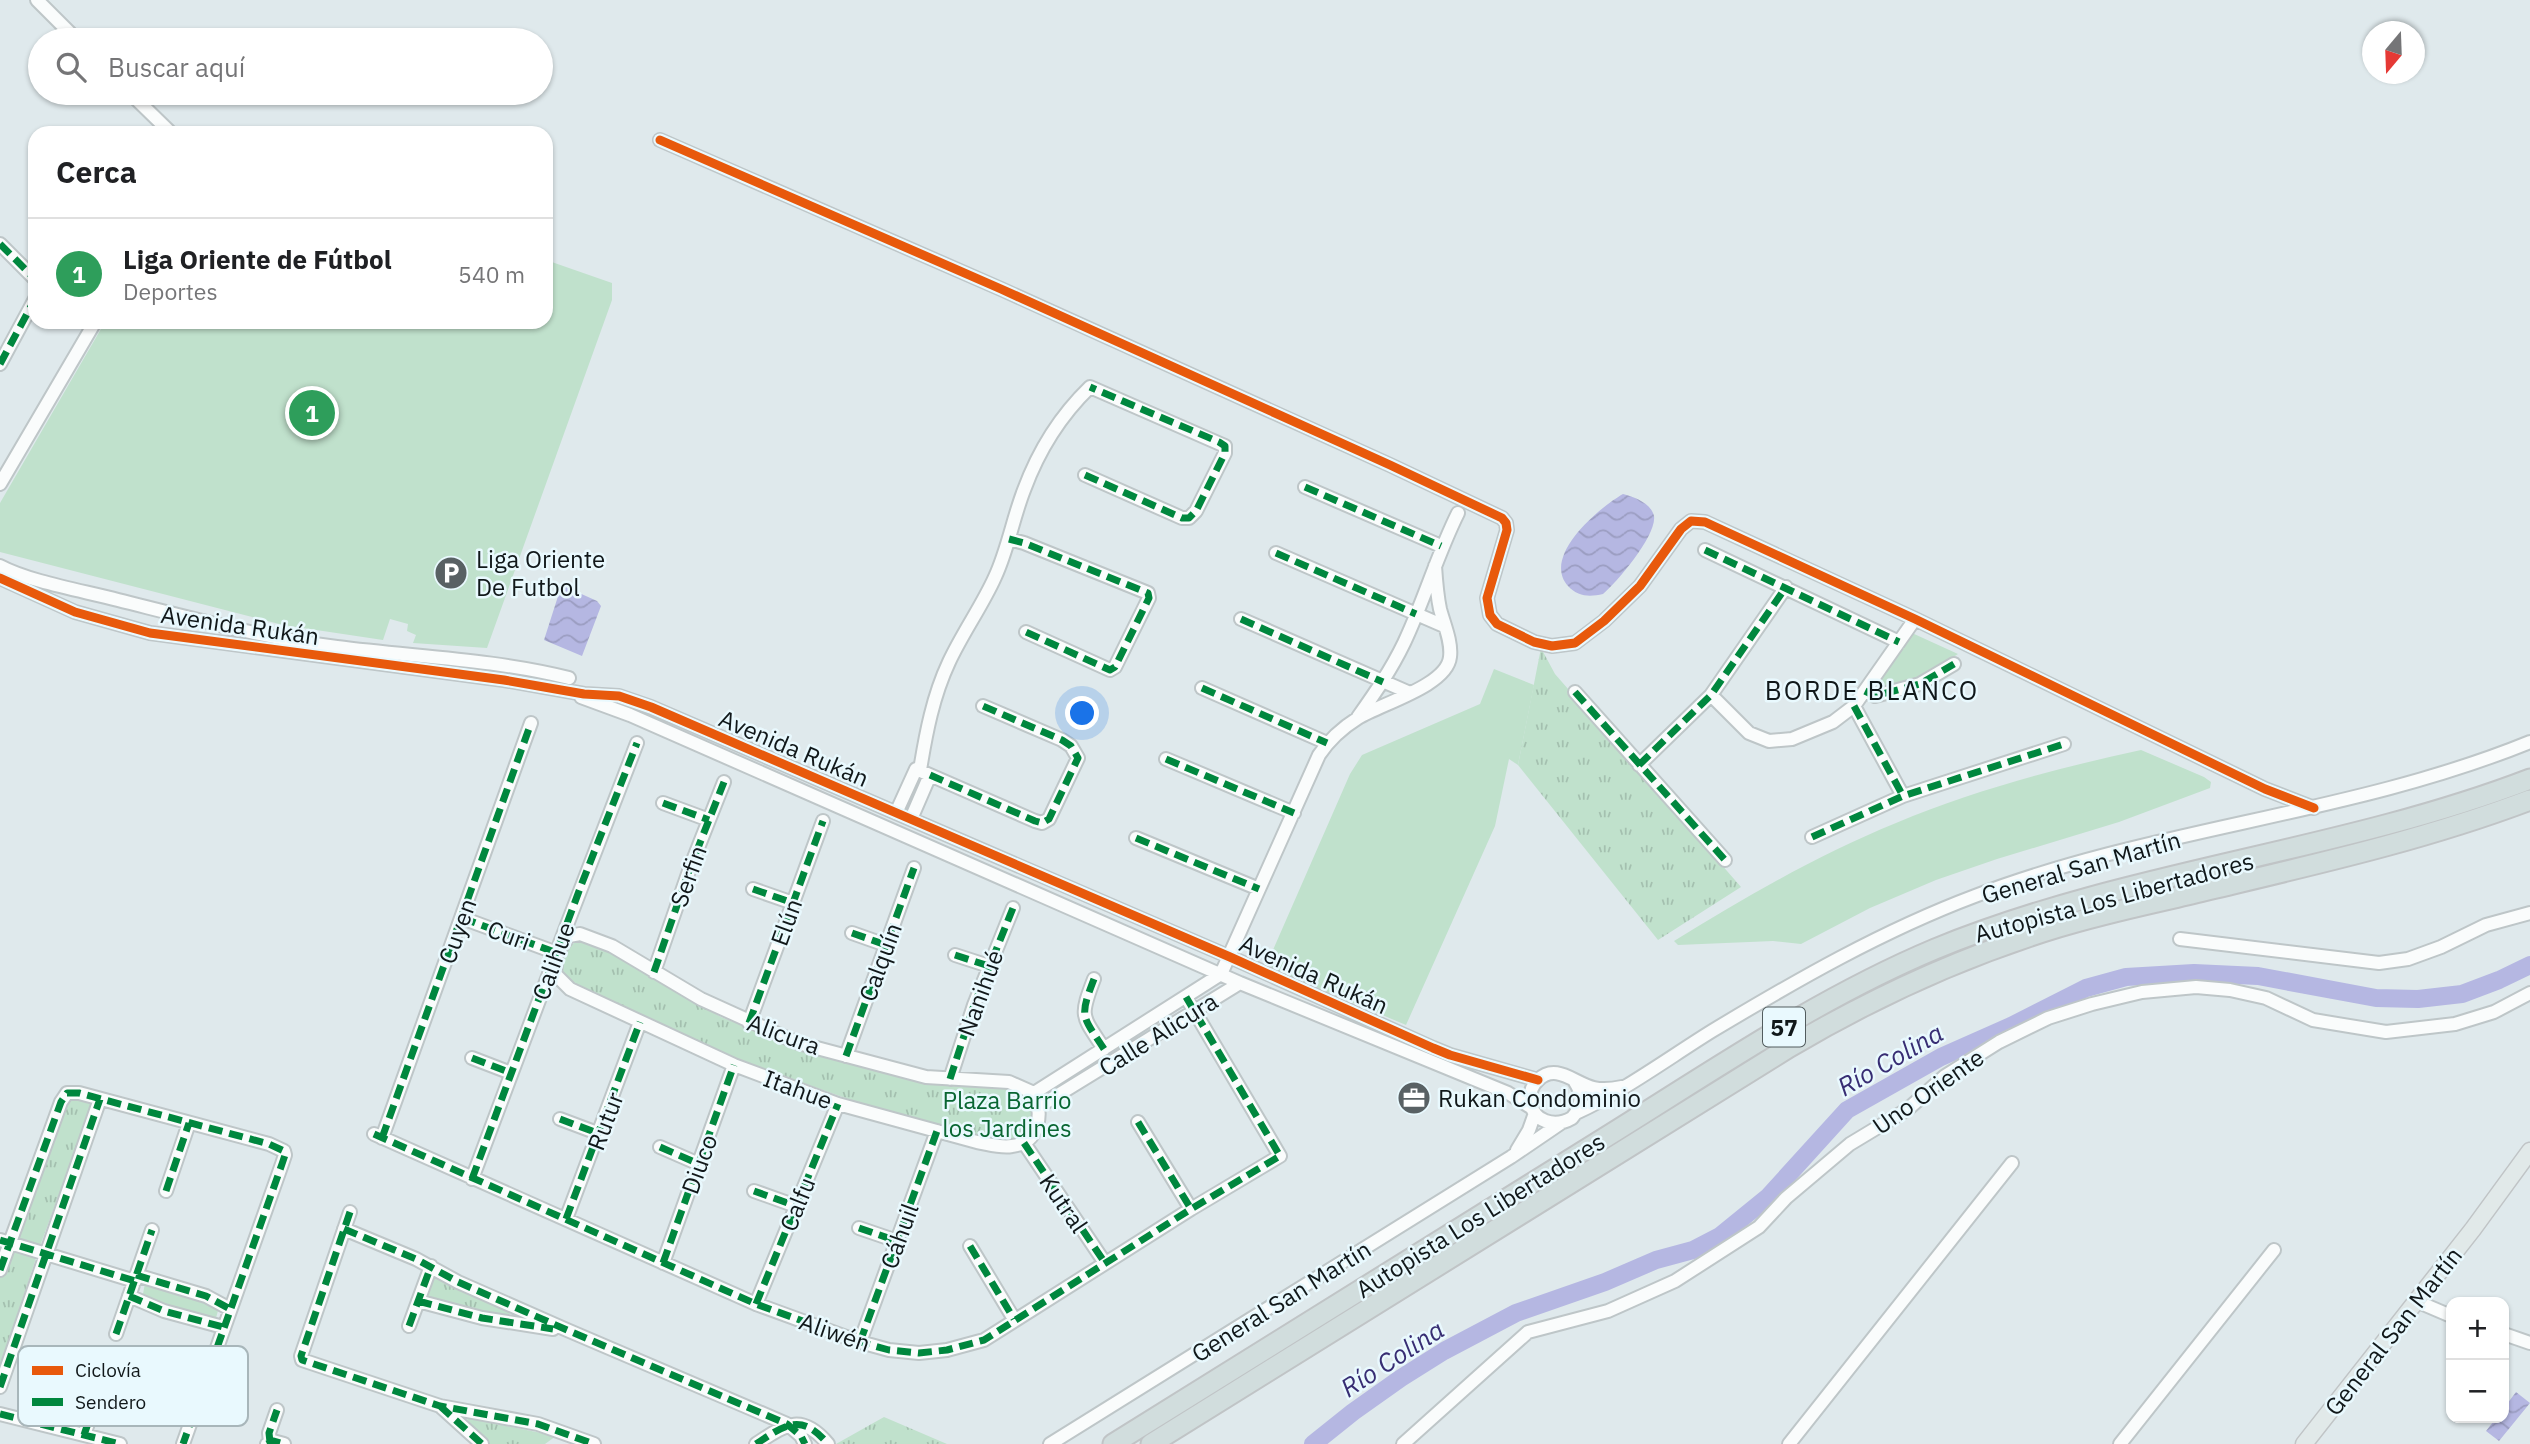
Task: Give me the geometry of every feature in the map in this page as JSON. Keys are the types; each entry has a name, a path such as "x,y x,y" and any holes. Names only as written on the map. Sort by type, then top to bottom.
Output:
{"highway":[{"name":"Autopista Los Libertadores","path":"1113,1444 1781,1029 1901,965 2015,920 2133,887 2389,826 2474,800 2530,779"},
{"name":"Autopista Los Libertadores","path":"1151,1444 1788,1048 1846,1014 1913,981 1981,953 2061,926 2381,848 2530,800"}],"main road":[{"name":"General San Martín","path":"2304,1444 2527,1157"}],"street":[{"path":"37,0 65,28"},
{"path":"142,105 164,126"},
{"path":"660,140 1001,289 1502,518 1507,530 1487,598 1488,609 1497,624 1534,642 1561,646 1581,640 1640,586 1681,529 1691,521 1705,522 1914,619 2265,789 2314,808"},
{"path":"0,244 28,272"},
{"path":"0,364 28,312"},
{"path":"0,484 91,329"},
{"path":"911,820 922,771 928,726 941,683 950,661 987,594 1009,539 1024,490 1038,459 1053,432 1076,401 1090,387 1225,446 1225,453 1196,512 1189,518 1182,518 1085,475"},
{"path":"1305,487 1441,547"},
{"path":"1358,718 1383,682 1416,614 1441,547 1458,513"},
{"path":"1009,539 1148,593 1149,598 1115,667 1110,670 1026,632"},
{"path":"1705,550 1899,642"},
{"path":"1276,553 1444,626"},
{"path":"0,566 78,590 276,637 334,647 507,665 569,678"},
{"path":"1221,974 1319,755 1327,743 1358,718 1410,693 1447,667 1450,649 1435,566"},
{"name":"Avenida Rukán","path":"0,578 75,612 140,631 619,696 651,707 897,813 1450,1055 1538,1080"},
{"path":"1639,765 1711,695 1786,587"},
{"path":"1711,695 1749,733 1769,741 1792,739 1833,722 1854,706 1914,619"},
{"path":"1241,620 1410,693"},
{"path":"1865,691 1875,696 1920,684 1954,664"},
{"path":"1202,688 1327,743"},
{"name":"Avenida Rukán","path":"561,690 630,715 1240,983 1508,1093 1533,1110"},
{"path":"1576,692 1725,860"},
{"path":"922,771 1035,821 1042,823 1049,819 1078,758 1076,751 1062,740 983,706"},
{"path":"1854,706 1903,796"},
{"name":"Cuyen","path":"378,1136 462,918 531,723"},
{"name":"General San Martín","path":"1576,1113 1821,967 1944,909 2012,883 2087,860 2417,782 2530,742"},
{"name":"Calihue","path":"472,1179 637,743"},
{"path":"1812,837 1903,796 2064,744"},
{"path":"1166,758 1294,813"},
{"path":"897,813 922,771"},
{"name":"Serfin","path":"654,972 724,782"},
{"path":"825,801 832,786"},
{"path":"2265,789 2273,806 2269,818"},
{"path":"663,803 709,820"},
{"name":"Elún","path":"749,1023 823,821"},
{"path":"1136,838 1259,889"},
{"name":"Calquín","path":"846,1056 915,868"},
{"path":"1023,887 1030,871"},
{"path":"753,889 793,902"},
{"name":"Nanihué","path":"950,1079 974,1005 1013,908"},
{"path":"2179,939 2379,963 2408,959 2441,947 2486,925 2530,914"},
{"name":"Curi","path":"462,918 556,953"},
{"path":"852,933 886,946"},
{"name":"Alicura","path":"556,953 569,936 580,934 612,946 701,999 798,1043 893,1069 950,1079 1009,1082 1034,1093"},
{"name":"Itahue","path":"556,953 555,974 562,983 582,995 734,1065 838,1104 937,1131 1000,1147 1024,1143"},
{"path":"955,955 989,966"},
{"name":"Calle Alicura","path":"1034,1093 1221,974"},
{"path":"1094,979 1085,1004 1084,1019 1104,1049"},
{"name":"Calle Alicura","path":"1040,1106 1240,983"},
{"name":"Uno Oriente","path":"1403,1444 1528,1332 1608,1311 1675,1281 1759,1227 1786,1198 1850,1144 1909,1109 1944,1076 1999,1042 2048,1018 2142,992 2196,987 2230,990 2266,998 2313,1020 2386,1032 2455,1024 2494,1012 2530,993"},
{"path":"1186,997 1195,1011"},
{"name":"Aliwén","path":"378,1136 756,1304 860,1342 904,1352 947,1350 984,1340 1280,1156 1195,1011"},
{"name":"Rutur","path":"566,1219 640,1022"},
{"path":"1370,1036 1376,1023"},
{"path":"472,1058 511,1073"},
{"name":"Diuco","path":"663,1263 734,1065"},
{"path":"1575,1082 1581,1101 1576,1113 1561,1123 1544,1121 1533,1110 1530,1096 1543,1076 1556,1073 1575,1082 1603,1089 1625,1086"},
{"path":"0,1270 5,1241 65,1096 71,1092 269,1144 284,1151 285,1155 217,1346"},
{"path":"1024,1143 1039,1124 1040,1106 1034,1093"},
{"path":"0,1387 100,1099"},
{"name":"Calfu","path":"756,1304 838,1104"},
{"name":"General San Martín","path":"1511,1157 1524,1139 1533,1110"},
{"path":"560,1119 600,1134"},
{"path":"1138,1122 1191,1209"},
{"name":"General San Martín","path":"1050,1444 1511,1157 1561,1123"},
{"path":"166,1191 189,1124"},
{"name":"Cáhuil","path":"860,1342 937,1131"},
{"path":"2527,1157 2530,1142"},
{"name":"Kutral","path":"1024,1143 1105,1263"},
{"path":"660,1147 699,1164"},
{"path":"1790,1444 2012,1163"},
{"path":"754,1191 796,1206"},
{"path":"350,1212 302,1359 440,1406 528,1421 551,1427 585,1443"},
{"path":"859,1228 897,1241"},
{"path":"344,1229 431,1266 458,1282 567,1330 787,1424 811,1428 826,1443"},
{"path":"116,1334 152,1230"},
{"path":"5,1241 206,1297 230,1308"},
{"path":"970,1246 1014,1320"},
{"path":"2120,1444 2274,1250"},
{"path":"409,1326 431,1266"},
{"path":"129,1296 164,1311 223,1327"},
{"path":"418,1301 475,1317 567,1330"},
{"path":"2416,1301 2446,1315"},
{"path":"2509,1336 2530,1343"},
{"path":"440,1406 482,1444"},
{"path":"277,1410 269,1433 269,1443 284,1444"},
{"path":"0,1414 18,1418"},
{"path":"756,1444 787,1424"},
{"path":"787,1424 801,1436 805,1444"},
{"path":"48,1426 120,1444"},
{"path":"84,1435 87,1426"},
{"path":"183,1444 189,1426"}],"green space":[{"path":"553,262 612,283 612,300 487,648 413,643 416,635 407,631 408,624 390,619 383,640 283,625 0,552 0,503 101,329 553,329"},
{"path":"1912,633 1958,654 1918,679 1876,690 1872,688"},
{"path":"1541,648 1555,674 1741,887 1658,940 1518,765"},
{"path":"1494,669 1534,685 1518,765 1509,759 1495,826 1406,1025 1266,966 1350,774 1362,755 1480,704"},
{"path":"2141,750 2204,777 2211,782 2210,788 2119,822 1936,880 1870,908 1801,944 1773,941 1678,945 1674,941 1782,878 1896,823 2017,781"},
{"name":"Plaza Barrio los Jardines","path":"578,941 608,950 721,1017 802,1049 1012,1088 1029,1097 1036,1110 1035,1124 1025,1138 1013,1143 935,1126 865,1105 669,1035 605,1006 559,975 563,949"},
{"path":"69,1096 93,1102 40,1246 0,1368 0,1278 64,1103"},
{"path":"436,1278 512,1312 508,1315 469,1310 428,1297 426,1294 431,1279"},
{"path":"145,1283 219,1307 216,1318 187,1314 160,1304 143,1294"},
{"path":"884,1417 947,1444 836,1444"},
{"path":"467,1418 556,1436 545,1444 488,1444 469,1427"}],"water":[{"path":"1623,494 1642,501 1652,511 1653,524 1649,535 1626,569 1603,594 1580,594 1568,586 1562,574 1562,561 1567,547 1588,521"},
{"path":"566,587 597,601 601,606 582,656 544,640 560,590"},
{"path":"2516,1392 2530,1403 2499,1441 2486,1431 2492,1423 2509,1423 2509,1401"}],"waterway":[{"name":"Río Colina","path":"1313,1444 1401,1378 1444,1351 1516,1313 1605,1282 1656,1260 1693,1250 1720,1236 1768,1197 1847,1110 1941,1057 2086,988 2126,977 2194,973 2258,976 2376,998 2418,999 2462,994 2530,965"}],"marked path":[{"path":"0,244 28,272"},
{"path":"0,364 28,312"},
{"path":"1085,475 1182,518 1189,518 1196,511 1225,453 1225,446 1219,442 1090,387"},
{"path":"1305,487 1441,546"},
{"path":"1009,539 1148,593 1149,598 1115,667 1110,670 1026,632"},
{"path":"1705,550 1899,642"},
{"path":"1276,553 1416,614"},
{"path":"1639,765 1711,695 1786,587"},
{"path":"1241,619 1383,682"},
{"path":"1865,691 1875,696 1920,684 1954,664"},
{"path":"1202,688 1327,743"},
{"path":"1575,692 1725,860"},
{"path":"930,775 1035,821 1042,823 1049,819 1078,758 1071,746 983,706"},
{"path":"1854,706 1903,796"},
{"path":"382,1138 531,723"},
{"path":"472,1179 637,743"},
{"path":"1812,837 1903,796 2064,744"},
{"path":"1166,759 1294,813"},
{"path":"654,972 690,868 724,782"},
{"path":"663,803 709,820"},
{"path":"749,1023 823,821"},
{"path":"1136,838 1259,889"},
{"path":"846,1056 914,868"},
{"path":"753,889 793,903"},
{"path":"950,1079 974,1005 1013,908"},
{"path":"462,918 557,953"},
{"path":"852,933 886,945"},
{"path":"955,955 989,966"},
{"path":"1094,979 1086,1002 1085,1016 1104,1049"},
{"path":"374,1134 756,1304 889,1350 919,1353 947,1350 984,1340 1280,1156 1186,997"},
{"path":"566,1219 640,1022"},
{"path":"472,1058 511,1073"},
{"path":"663,1263 734,1065"},
{"path":"0,1270 61,1102 67,1093 79,1093 269,1144 284,1151 285,1155 218,1346"},
{"path":"0,1387 100,1099"},
{"path":"756,1304 838,1104"},
{"path":"560,1119 600,1134"},
{"path":"1138,1122 1191,1209"},
{"path":"166,1191 189,1123"},
{"path":"860,1342 937,1131"},
{"path":"1024,1143 1105,1263"},
{"path":"660,1147 699,1164"},
{"path":"754,1191 796,1206"},
{"path":"350,1212 301,1356 302,1360 440,1406 538,1424 594,1444"},
{"path":"859,1228 897,1241"},
{"path":"344,1229 416,1259 458,1282 567,1330 787,1424 801,1436 805,1444"},
{"path":"116,1334 152,1230"},
{"path":"0,1240 135,1281"},
{"path":"970,1246 1014,1319"},
{"path":"409,1326 431,1266"},
{"path":"136,1275 206,1296 230,1309"},
{"path":"129,1296 164,1311 223,1327"},
{"path":"418,1301 482,1318 553,1329"},
{"path":"440,1406 482,1444"},
{"path":"270,1442 269,1433 277,1410"},
{"path":"0,1414 18,1418"},
{"path":"756,1444 776,1431 793,1425 809,1428 828,1444"},
{"path":"48,1426 120,1444"},
{"path":"84,1435 87,1426"},
{"path":"183,1444 189,1426"},
{"path":"267,1444 273,1441 284,1444"}],"cycle path":[{"path":"660,140 1001,289 1502,518 1507,530 1487,598 1490,615 1497,624 1534,642 1552,646 1575,643 1604,621 1640,586 1681,529 1691,521 1705,522 1915,619 2265,789 2314,808"},
{"path":"0,578 75,612 150,633 504,680 584,694 619,696 651,707 1230,957 1433,1048 1538,1080"}],"place":[{"name":"Liga Oriente de Fútbol","path":"312,413"},
{"name":"Liga Oriente De Futbol","path":"451,573"},
{"name":"Rukan Condominio","path":"1414,1098"}],"district":[{"name":"BORDE BLANCO","path":"1872,690"}]}
